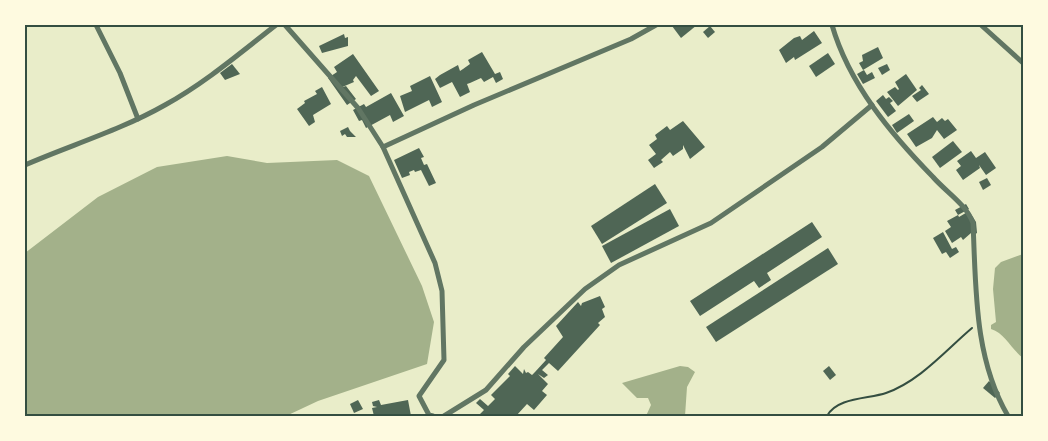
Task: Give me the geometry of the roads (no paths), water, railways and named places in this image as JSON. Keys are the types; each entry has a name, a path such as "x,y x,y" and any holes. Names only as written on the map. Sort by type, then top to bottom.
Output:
{"street":[{"path":"96,25 120,73 138,119"},
{"path":"25,165 165,106 195,86 276,25"},
{"path":"285,25 358,108 383,147 410,213 435,263 442,291 444,360 419,396 429,415 434,416"},
{"path":"383,147 474,105 631,39 656,25"},
{"path":"832,25 845,63 872,105 932,177 970,213 979,320 985,362 992,385 1008,416"},
{"path":"981,25 1023,63"},
{"path":"444,416 486,390 524,347 585,289 619,265 711,223 822,147 872,105"}]}
